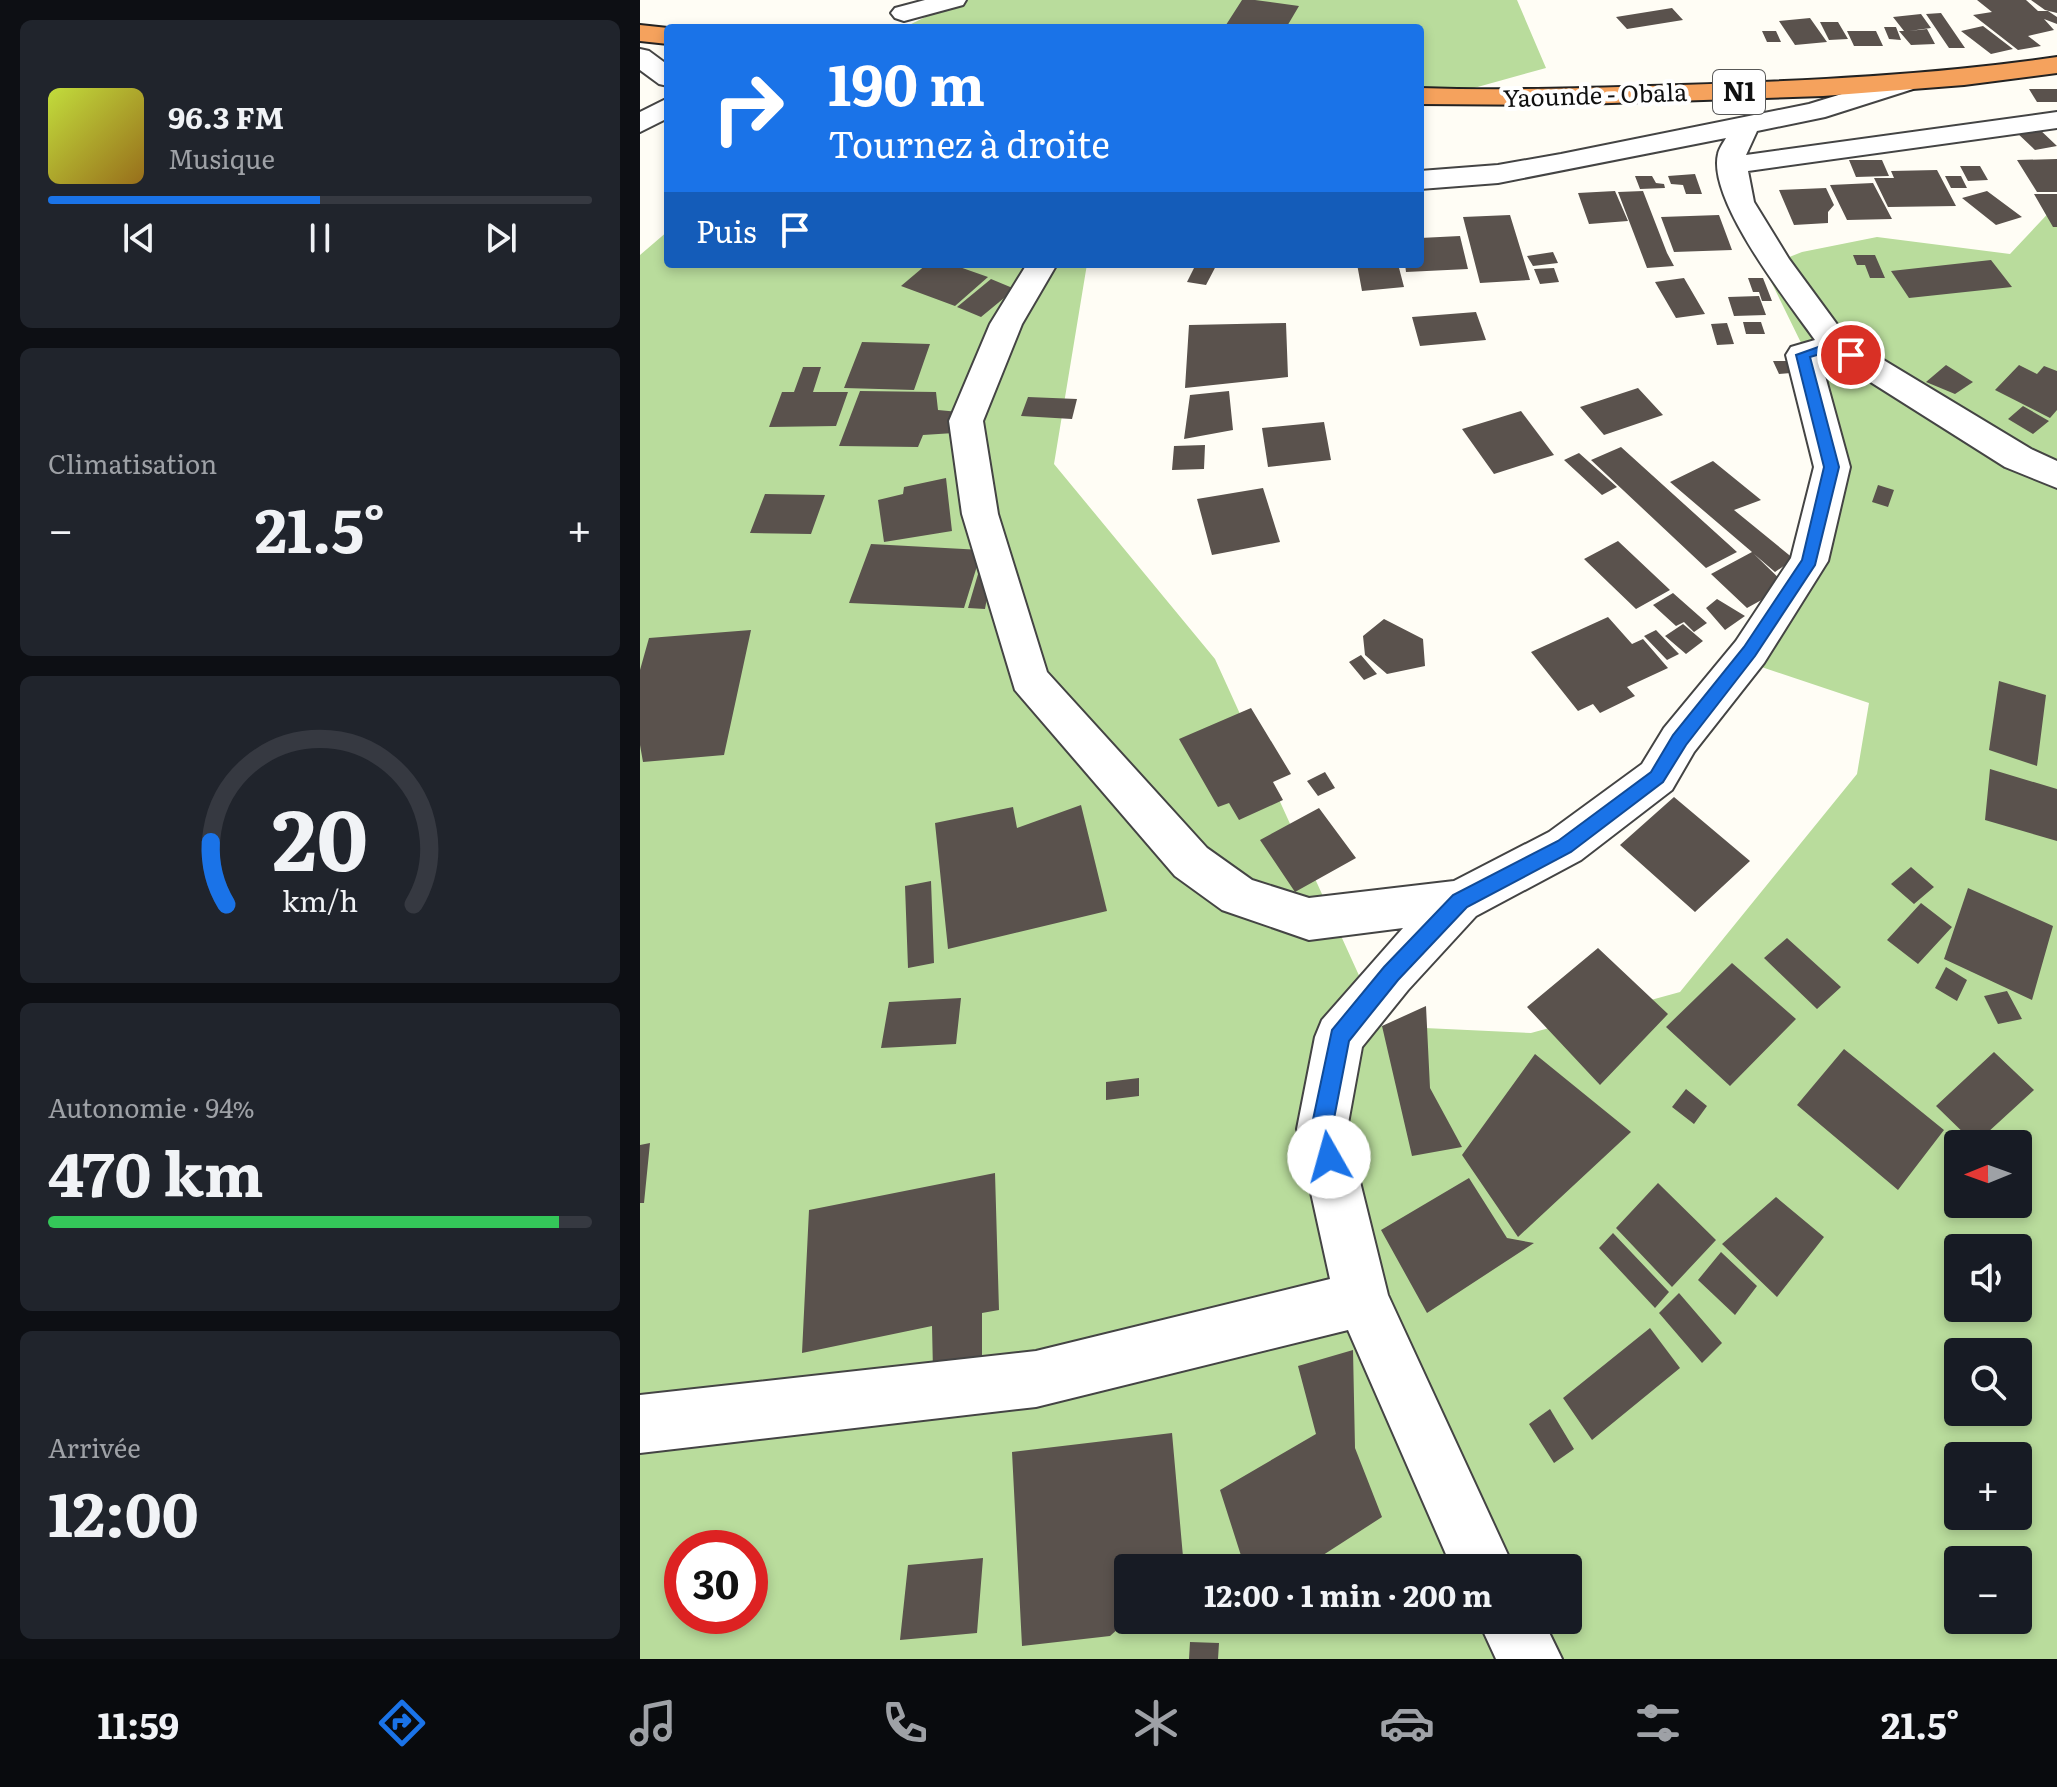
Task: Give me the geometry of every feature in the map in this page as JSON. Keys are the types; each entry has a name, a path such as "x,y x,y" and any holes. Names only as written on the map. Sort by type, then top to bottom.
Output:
{"highway":[{"path":"640,33 664,36"},
{"name":"Yaounde - Obala","path":"1424,96 1520,98 1756,91 1904,83 2057,65"}],"street":[{"path":"904,14 954,0"},
{"path":"640,57 664,75"},
{"path":"1424,180 1498,174 1746,125 1815,111 1904,83"},
{"path":"640,124 664,109"},
{"path":"1732,165 2057,120"},
{"path":"1746,125 1731,156 1739,202 1775,262 1835,345 2018,458 2057,475"},
{"path":"1040,268 1006,324 966,421 980,514 1029,679 1191,862 1238,896 1309,919 1460,901"},
{"path":"1477,1554 1362,1299 1322,1129 1339,1037 1391,974 1460,901 1565,846 1657,777 1679,740 1750,652 1809,561 1832,467 1803,355 1835,345"},
{"path":"640,1424 1036,1379 1362,1299"},
{"path":"1517,1634 1530,1659"}],"green space":[{"path":"960,0 1517,0 1546,68 1424,102 1424,24 911,24"},
{"path":"2057,204 2057,1659 640,1659 640,255 664,234 664,268 1086,268 1054,464 1215,659 1382,1026 1531,1033 1680,992 1857,774 1869,703 1726,655 1802,567 1829,467 1806,353 1764,267 1802,252 1877,237 2010,254"}],"building":[{"path":"1242,0 1299,6 1288,24 1227,24"},
{"path":"1977,0 2026,0 2038,11 2048,11 2057,17 2057,24 2044,19 2054,30 2028,36 2041,46 2018,50 1973,15 1992,12"},
{"path":"2031,0 2057,0 2057,13 2045,10"},
{"path":"1672,8 1683,20 1627,29 1616,17"},
{"path":"1941,13 1965,48 1949,48 1926,14"},
{"path":"1921,14 1931,28 1909,31 1927,29 1935,44 1911,45 1899,31 1904,31 1893,17"},
{"path":"1810,18 1827,42 1795,45 1779,21"},
{"path":"1820,22 1838,22 1848,39 1829,40"},
{"path":"1983,26 2013,49 1991,54 1961,31"},
{"path":"1884,27 1896,27 1901,40 1889,39"},
{"path":"1762,31 1776,31 1781,42 1767,42"},
{"path":"1847,31 1876,31 1883,46 1854,46"},
{"path":"2029,89 2057,89 2057,102 2037,102"},
{"path":"2037,127 2057,146 2035,150 2015,131"},
{"path":"2057,159 2057,192 2037,192 2017,160"},
{"path":"1849,160 1882,160 1889,176 1856,177"},
{"path":"1960,166 1980,166 1988,180 1968,181"},
{"path":"1937,170 1956,206 1888,207 1874,178 1894,178 1891,171"},
{"path":"1695,174 1702,194 1686,194 1683,185 1671,184 1668,176"},
{"path":"1635,176 1652,176 1656,183 1664,184 1665,188 1640,189"},
{"path":"1945,176 1961,176 1967,188 1951,188"},
{"path":"1873,183 1892,219 1847,220 1830,185"},
{"path":"1826,188 1834,205 1828,212 1828,223 1794,225 1779,190"},
{"path":"1615,191 1628,221 1589,224 1578,193"},
{"path":"1643,191 1674,266 1647,268 1618,192"},
{"path":"1987,191 2022,217 1996,225 1962,198"},
{"path":"2034,194 2057,194 2057,227 2053,227"},
{"path":"1510,215 1530,280 1480,283 1463,217"},
{"path":"1719,215 1732,250 1674,252 1661,217"},
{"path":"1460,236 1468,269 1406,272 1406,268 1424,268 1424,238"},
{"path":"1553,252 1558,263 1533,266 1527,256"},
{"path":"1853,255 1875,255 1885,278 1870,278 1865,265 1857,265"},
{"path":"1991,260 2012,287 1909,298 1891,271"},
{"path":"922,268 962,268 988,277 955,306 901,286"},
{"path":"1194,268 1215,268 1206,285 1187,282"},
{"path":"1358,268 1399,268 1404,287 1362,291"},
{"path":"1554,268 1559,282 1540,284 1534,269"},
{"path":"1684,278 1705,314 1676,318 1655,282"},
{"path":"1748,278 1763,278 1772,301 1762,301 1759,292 1753,292"},
{"path":"991,279 1015,289 981,317 957,307"},
{"path":"1759,296 1766,315 1734,316 1728,297"},
{"path":"1476,312 1486,340 1420,346 1412,317"},
{"path":"1743,322 1761,322 1765,334 1746,334"},
{"path":"1286,323 1288,377 1185,388 1189,325"},
{"path":"1727,323 1734,344 1717,345 1711,324"},
{"path":"862,342 930,344 914,390 844,388"},
{"path":"1773,361 1787,361 1791,373 1779,374"},
{"path":"1946,365 1973,382 1955,394 1926,382"},
{"path":"2019,365 2037,374 2044,366 2057,371 2057,410 2050,418 1995,390"},
{"path":"803,367 821,367 813,392 848,392 836,426 769,427 782,392 794,392"},
{"path":"1638,388 1663,415 1604,435 1580,407"},
{"path":"860,391 936,392 938,410 959,412 954,433 923,435 918,447 839,446"},
{"path":"1229,391 1233,430 1184,439 1190,395"},
{"path":"1028,397 1077,399 1072,419 1021,416"},
{"path":"2023,406 2049,421 2033,434 2008,419"},
{"path":"1521,411 1554,455 1494,474 1462,429"},
{"path":"1324,422 1331,460 1268,467 1262,428"},
{"path":"1205,445 1204,469 1172,470 1174,446"},
{"path":"1621,447 1737,552 1706,568 1591,460"},
{"path":"1579,453 1617,487 1602,495 1564,460"},
{"path":"1713,461 1761,500 1734,510 1794,559 1775,572 1754,554 1787,586 1747,608 1711,574 1752,552 1670,482"},
{"path":"946,478 952,531 884,542 878,500 903,494 904,487"},
{"path":"1878,485 1894,490 1888,507 1872,502"},
{"path":"1263,488 1280,542 1212,555 1197,499"},
{"path":"765,494 825,495 811,534 750,533"},
{"path":"1618,541 1670,590 1636,609 1584,559"},
{"path":"871,544 982,550 964,608 849,603"},
{"path":"981,564 989,587 985,609 968,608"},
{"path":"1673,593 1707,623 1694,632 1684,622 1676,626 1653,605"},
{"path":"1717,599 1745,616 1725,630 1706,608"},
{"path":"1608,617 1632,644 1643,639 1668,668 1627,687 1635,696 1600,713 1593,704 1578,711 1531,652"},
{"path":"1384,619 1423,639 1425,666 1387,674 1365,655 1363,636"},
{"path":"1683,624 1703,641 1686,654 1665,636"},
{"path":"751,630 724,755 643,762 640,745 640,670 649,638"},
{"path":"1656,630 1679,654 1667,660 1644,636"},
{"path":"1361,655 1377,674 1364,680 1349,662"},
{"path":"1999,681 2046,695 2037,766 1989,750"},
{"path":"1251,708 1291,774 1273,782 1283,800 1239,820 1229,803 1218,807 1179,739"},
{"path":"1990,769 2057,789 2057,841 1985,820"},
{"path":"1325,772 1335,788 1318,796 1307,781"},
{"path":"1674,797 1750,861 1695,912 1620,845"},
{"path":"1081,805 1107,911 948,949 935,823 1013,807 1017,828"},
{"path":"1319,808 1356,858 1295,892 1260,840"},
{"path":"1911,867 1934,887 1914,904 1891,884"},
{"path":"931,881 934,963 908,968 905,886"},
{"path":"1968,888 2053,926 2032,1000 1944,959"},
{"path":"1921,903 1952,927 1918,964 1887,940"},
{"path":"1787,938 1841,987 1817,1009 1764,958"},
{"path":"1598,948 1668,1014 1600,1085 1527,1007"},
{"path":"1732,963 1796,1019 1730,1086 1666,1027"},
{"path":"1946,967 1967,980 1957,1001 1935,988"},
{"path":"2007,991 2022,1019 1998,1024 1984,996"},
{"path":"961,998 956,1044 881,1048 889,1002"},
{"path":"1426,1006 1430,1088 1462,1147 1412,1156 1382,1026"},
{"path":"1844,1049 1944,1130 1898,1190 1797,1105"},
{"path":"1994,1052 2034,1090 1990,1130 1961,1130 1936,1106"},
{"path":"1535,1054 1631,1132 1518,1237 1462,1155"},
{"path":"1139,1078 1139,1096 1106,1100 1106,1082"},
{"path":"1686,1089 1707,1106 1694,1124 1672,1107"},
{"path":"650,1143 644,1203 640,1203 640,1145"},
{"path":"995,1173 999,1310 982,1313 982,1360 933,1371 932,1326 802,1353 809,1210"},
{"path":"1469,1178 1507,1238 1534,1243 1427,1313 1381,1230"},
{"path":"1658,1183 1716,1240 1672,1287 1616,1228"},
{"path":"1776,1197 1824,1237 1777,1297 1722,1244"},
{"path":"1613,1233 1669,1292 1655,1308 1599,1248"},
{"path":"1721,1252 1757,1286 1735,1315 1698,1280"},
{"path":"1679,1293 1722,1343 1702,1363 1659,1313"},
{"path":"1650,1328 1680,1368 1592,1440 1563,1398"},
{"path":"1353,1350 1355,1448 1382,1517 1325,1554 1241,1554 1220,1490 1316,1434 1298,1366"},
{"path":"1550,1409 1574,1449 1554,1463 1529,1424"},
{"path":"1172,1433 1183,1554 1114,1554 1114,1632 1110,1636 1022,1646 1012,1452"},
{"path":"983,1558 977,1633 900,1640 908,1565"},
{"path":"1190,1642 1219,1643 1218,1659 1189,1659"}],"route":[{"path":"1329,1157 1322,1129 1339,1037 1391,974 1460,901 1565,846 1657,777 1679,740 1750,652 1809,561 1832,467 1803,355 1835,345 1851,355"}]}
